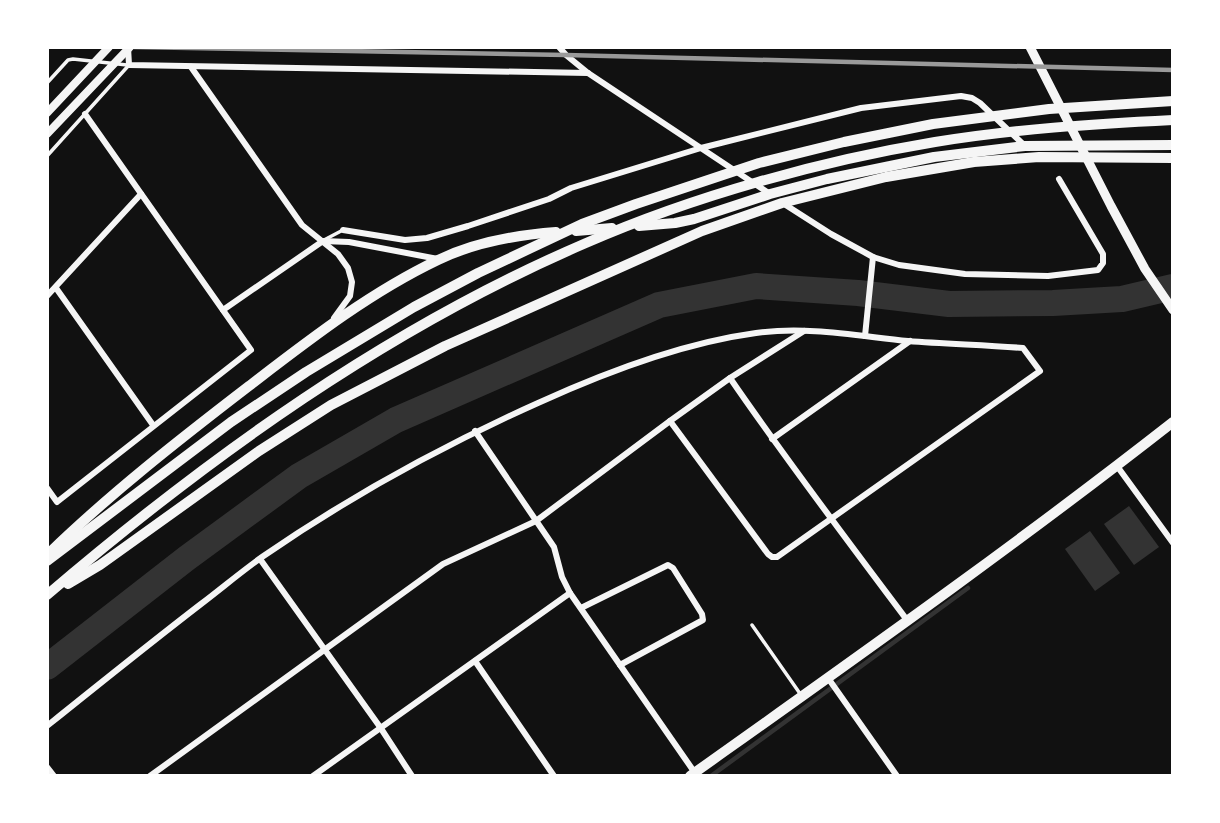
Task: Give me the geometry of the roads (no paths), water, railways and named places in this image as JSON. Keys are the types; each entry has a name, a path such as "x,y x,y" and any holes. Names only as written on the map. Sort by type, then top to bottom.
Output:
{"main road":[{"path":"1030,47 1145,269 1173,310"},
{"path":"47,561 231,422 306,372 414,306 582,224 759,163 844,142 933,124 1049,109 1173,101"},
{"path":"47,595 174,492 317,388 488,289 587,242 699,201 853,158 937,142 1063,126 1173,120"},
{"path":"47,555 73,529 201,423 328,326 397,282 440,259 519,235 675,223 827,179 934,157 1025,146 1173,145"},
{"path":"47,595 100,565 259,451 343,399 445,346 702,230 782,203 886,177 974,162 1039,157 1173,158"},
{"path":"693,774 801,696 829,680 1173,422"}],"street":[{"path":"47,113 109,47"},
{"path":"129,47 130,65 588,73"},
{"path":"47,134 129,47"},
{"path":"559,47 588,73 782,203 873,257 899,265 965,274 1048,276 1098,270 1103,263 1103,254 1059,179"},
{"path":"191,67 302,225 338,254 348,268 352,282 350,296 328,326"},
{"path":"343,230 405,240 427,238 549,200 570,188 701,148 861,108 961,96 972,98 1025,146"},
{"path":"47,488 57,502 251,350 85,114"},
{"path":"47,296 141,194"},
{"path":"223,310 323,241 349,242 440,259"},
{"path":"865,335 873,257"},
{"path":"56,288 153,425"},
{"path":"150,776 443,564 537,521 730,378 805,330"},
{"path":"47,726 143,648 260,559 382,481 475,431 570,388 658,356 713,341 757,333 805,330 910,341 1023,348 1040,371 777,557 768,554 670,421"},
{"path":"772,439 910,341"},
{"path":"730,378 831,520 907,620"},
{"path":"475,431 554,547 562,577 570,593 693,774"},
{"path":"1117,466 1173,543"},
{"path":"260,559 412,776"},
{"path":"581,608 668,565 673,568 702,614 703,620 620,666"},
{"path":"313,776 570,593"},
{"path":"475,660 554,776"},
{"path":"829,680 897,776"},
{"path":"47,767 54,776"}],"lane":[{"path":"47,83 68,60 130,65"},
{"path":"47,156 130,65"},
{"path":"323,241 343,230"},
{"path":"752,625 801,696"}],"waterway":[{"path":"47,667 187,558 299,476 396,420 659,305 756,286 858,293 949,304 1122,299 1173,287"},
{"path":"711,776 968,588"}],"railway":[{"path":"134,47 1173,70"}]}
